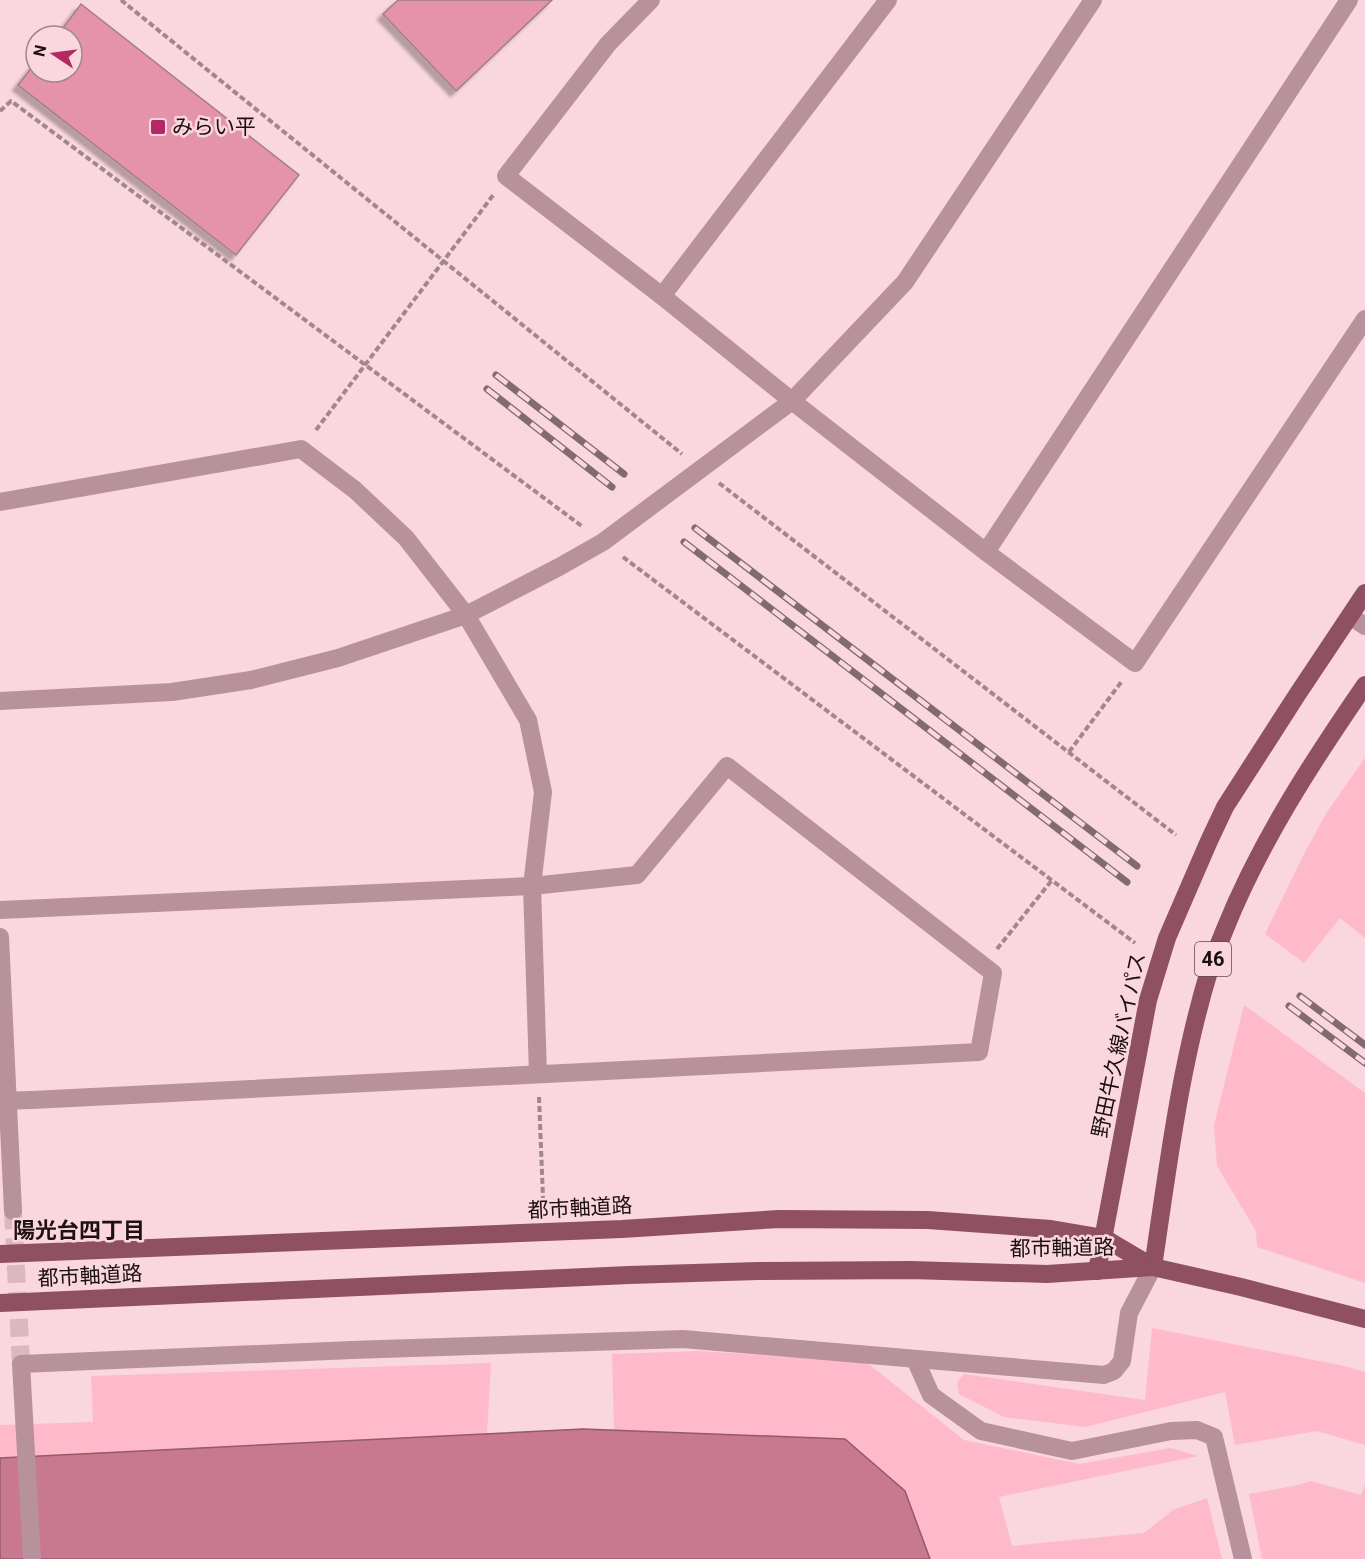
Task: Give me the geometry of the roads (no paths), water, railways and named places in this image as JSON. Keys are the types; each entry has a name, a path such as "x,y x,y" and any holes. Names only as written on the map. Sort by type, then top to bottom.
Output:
{"main road":[{"name":"野田牛久線バイパス","path":"1097,1271 1148,1000 1167,938 1226,807 1365,593"},
{"name":"46","path":"1153,1267 1177,1112 1189,1049 1210,966 1234,906 1264,845 1298,787 1365,685"},
{"name":"都市軸道路","path":"0,1254 610,1229 779,1219 928,1220 1051,1229 1104,1238 1153,1267"},
{"name":"都市軸道路","path":"0,1303 617,1275 912,1270 1047,1274 1153,1267 1365,1319"}],"street":[{"path":"651,0 608,44 506,176 986,552 1135,663 1365,319"},
{"path":"662,296 888,0"},
{"path":"0,701 172,692 251,680 338,658 466,615 603,543 792,401 905,282 1093,0"},
{"path":"986,552 1348,0"},
{"path":"0,502 301,449 355,490 406,538 466,615 528,720 543,792 532,886 538,1074"},
{"path":"1350,616 1365,626"},
{"path":"0,910 532,886 637,875 727,766 993,974 979,1052 0,1101"},
{"path":"0,937 13,1211"},
{"path":"32,1559 21,1364 683,1339 1104,1375 1114,1371 1122,1361 1130,1312 1153,1267"},
{"path":"915,1359 931,1395 981,1431 1072,1450 1171,1431 1197,1430 1214,1437 1243,1559"}],"tunnel":[{"path":"13,1211 21,1364"}],"railway":[{"path":"496,375 624,474"},
{"path":"487,389 612,487"},
{"path":"695,528 1137,866"},
{"path":"684,542 1127,882"},
{"path":"1300,996 1365,1045"},
{"path":"1289,1006 1365,1063"}],"place":[{"name":"みらい平","path":"158,127"}],"district":[{"name":"陽光台四丁目","path":"79,1230"}]}
